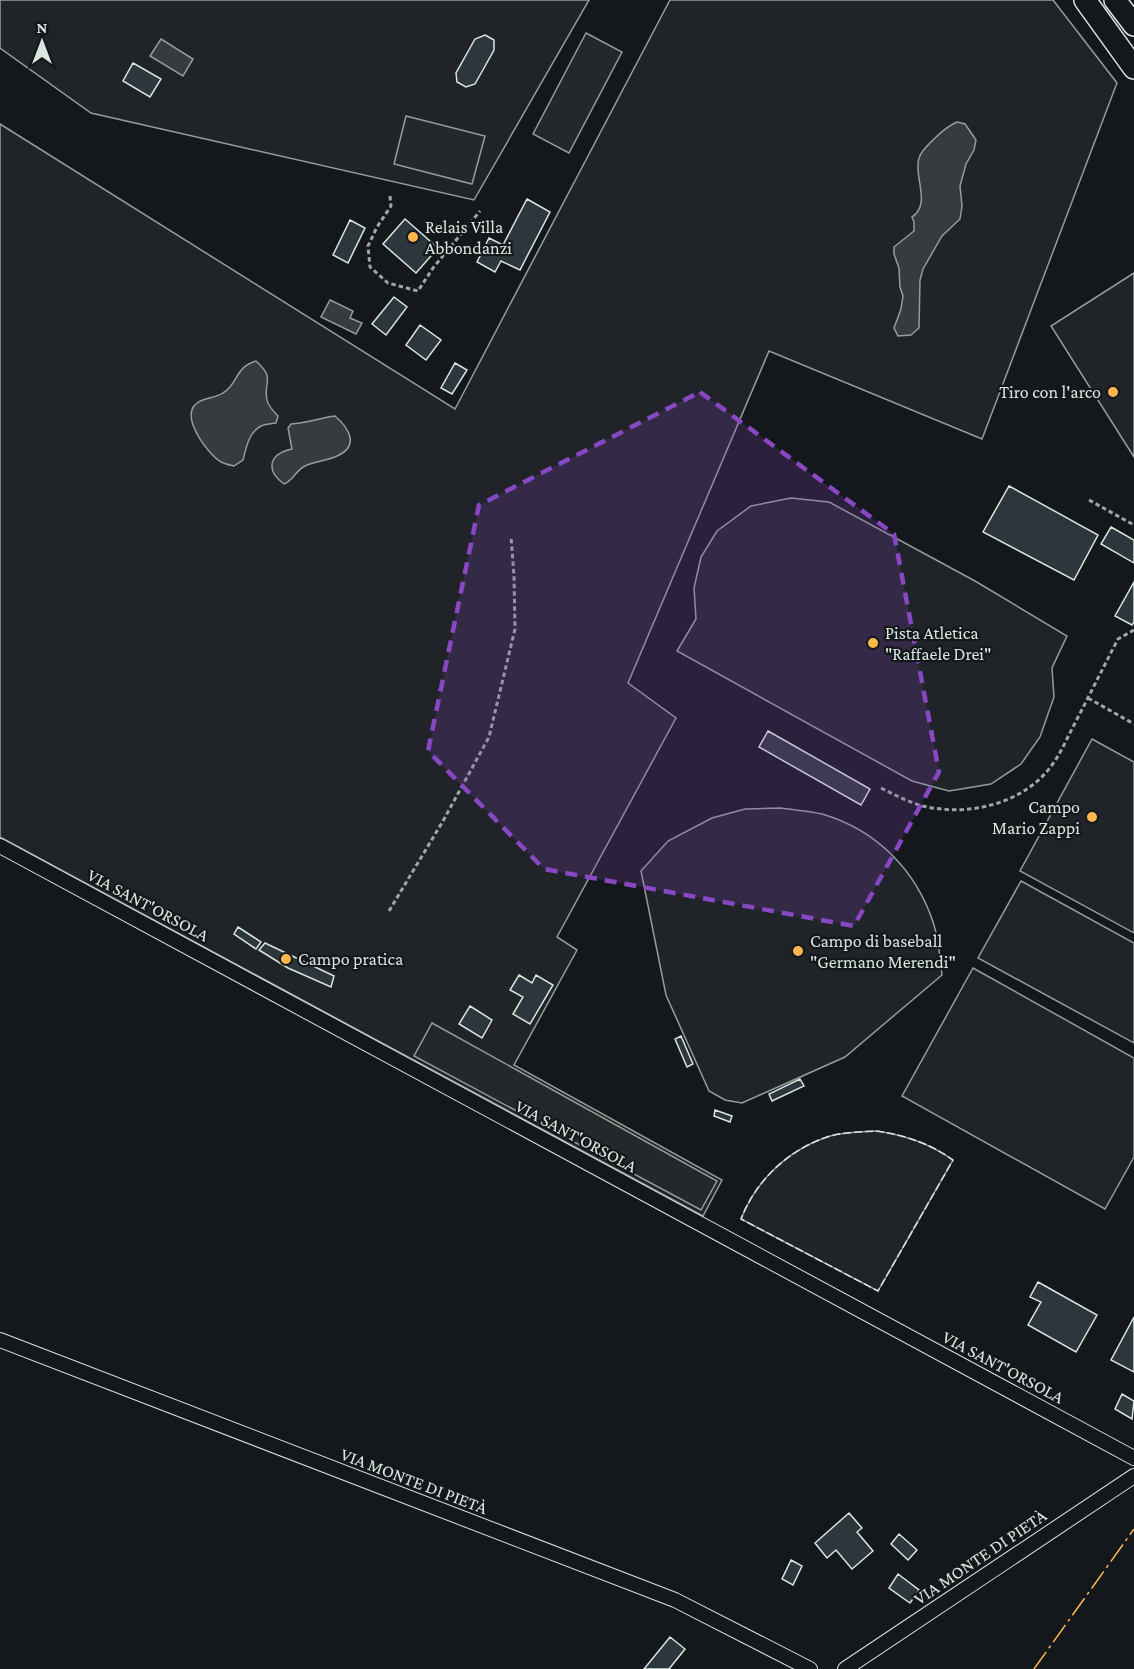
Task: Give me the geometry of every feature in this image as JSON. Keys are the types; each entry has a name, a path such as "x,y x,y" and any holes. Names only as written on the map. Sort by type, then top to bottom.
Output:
{"main road":[{"path":"1085,0 1134,68"},
{"path":"1115,0 1134,26"}],"street":[{"name":"VIA SANT'ORSOLA","path":"0,846 1134,1458"},
{"name":"VIA MONTE DI PIETÀ","path":"0,1340 675,1600 810,1669"},
{"name":"VIA MONTE DI PIETÀ","path":"845,1669 1134,1476"}],"path":[{"path":"390,196 391,206 368,246 370,267 388,283 418,291 433,268 480,212"},
{"path":"1089,500 1134,525"},
{"path":"388,911 443,821 489,737 515,629 511,536"},
{"path":"881,788 903,800 952,809 982,807 1008,800 1032,785 1052,766 1118,639 1134,630"},
{"path":"1088,698 1134,724"}],"highlighted area":[{"path":"700,392 894,534 939,772 854,926 544,869 428,751 479,505"}],"shaded area":[{"path":"0,0 589,0 474,200 91,113 0,48"},
{"path":"670,0 1053,0 1117,83 982,439 769,351 628,683 676,718 557,937 577,950 514,1065 722,1180 703,1216 0,837 0,124 455,409"},
{"path":"586,33 622,52 569,153 533,134"},
{"path":"161,39 193,59 183,76 150,56"},
{"path":"406,116 485,136 472,184 394,164"},
{"path":"957,122 965,124 976,140 960,186 962,206 960,219 942,236 923,269 920,280 919,328 911,335 898,336 894,328 903,296 894,247 914,231 912,217 921,205 918,173 920,155 939,134"},
{"name":"Tiro con l'arco","path":"1134,273 1134,457 1051,326"},
{"path":"330,300 353,311 350,318 362,323 356,334 321,317"},
{"path":"256,361 266,372 268,402 278,416 276,423 263,425 254,432 243,460 234,466 221,462 204,445 194,428 191,412 197,403 228,389 244,368"},
{"path":"335,416 348,431 350,442 348,447 337,456 305,466 284,484 274,473 272,463 278,455 292,449 288,428 291,424"},
{"name":"Pista Atletica \"Raffaele Drei\"","path":"791,498 829,502 975,581 1067,636 1052,668 1054,697 1040,737 1021,764 991,784 949,791 912,781 677,651 696,619 694,588 701,557 717,531 751,506"},
{"name":"Campo Mario Zappi","path":"1092,739 1134,762 1134,933 1020,871"},
{"name":"Campo di baseball \"Germano Merendi\"","path":"781,808 822,814 842,821 860,830 892,855 906,870 927,905 937,937 942,975 845,1057 742,1103 725,1100 709,1091 666,995 641,871 668,841 712,818 745,809"},
{"path":"1021,881 1134,943 1134,1043 978,958"},
{"path":"973,968 1134,1058 1134,1157 1105,1209 902,1096"},
{"path":"432,1023 717,1181 701,1210 414,1056"},
{"path":"876,1131 916,1141 953,1160 878,1291 741,1219 755,1191 765,1179 801,1149 830,1136"}],"building":[{"path":"485,35 494,40 494,50 475,84 466,87 457,82 456,73 475,39"},
{"path":"133,63 161,79 150,97 123,81"},
{"path":"527,199 550,212 520,270 501,261 495,272 477,262 489,238 503,245"},
{"path":"405,219 438,248 416,273 383,244"},
{"path":"350,220 365,228 348,263 333,255"},
{"path":"394,297 407,307 386,335 372,324"},
{"path":"420,325 441,340 426,360 406,345"},
{"path":"455,363 467,370 452,394 441,388"},
{"path":"1009,486 1098,535 1074,580 983,532"},
{"path":"1111,527 1134,540 1134,563 1101,544"},
{"path":"1134,582 1134,622 1132,625 1115,616"},
{"path":"768,731 870,789 861,805 759,747"},
{"path":"238,927 261,942 256,949 234,934"},
{"name":"Campo pratica","path":"265,943 334,976 331,987 288,968 259,950"},
{"path":"519,975 532,983 536,975 553,985 530,1024 513,1014 523,997 510,990"},
{"path":"470,1006 492,1020 482,1038 459,1024"},
{"path":"681,1036 693,1064 687,1067 675,1039"},
{"path":"800,1079 804,1086 772,1101 769,1094"},
{"path":"715,1110 732,1116 730,1122 714,1116"},
{"path":"1038,1282 1097,1315 1076,1352 1028,1325 1041,1302 1030,1297"},
{"path":"1134,1317 1134,1372 1111,1360"},
{"path":"1122,1394 1134,1401 1132,1419 1115,1409"},
{"path":"849,1513 862,1528 857,1532 873,1551 852,1569 836,1550 827,1558 815,1543"},
{"path":"899,1534 917,1550 908,1560 891,1544"},
{"path":"791,1560 802,1566 793,1585 782,1579"},
{"path":"898,1574 919,1590 910,1603 889,1588"},
{"path":"670,1637 685,1649 669,1669 644,1669"}],"fence":[{"path":"876,1131 916,1141 953,1160 878,1291 741,1219 755,1191 765,1179 801,1149 830,1136 876,1131"}],"power":[{"path":"1034,1669 1134,1529"}],"place":[{"name":"Relais Villa Abbondanzi","path":"413,237"},
{"name":"Tiro con l'arco","path":"1113,392"},
{"name":"Pista Atletica \"Raffaele Drei\"","path":"873,643"},
{"name":"Campo Mario Zappi","path":"1092,817"},
{"name":"Campo di baseball \"Germano Merendi\"","path":"798,951"},
{"name":"Campo pratica","path":"286,959"}]}
